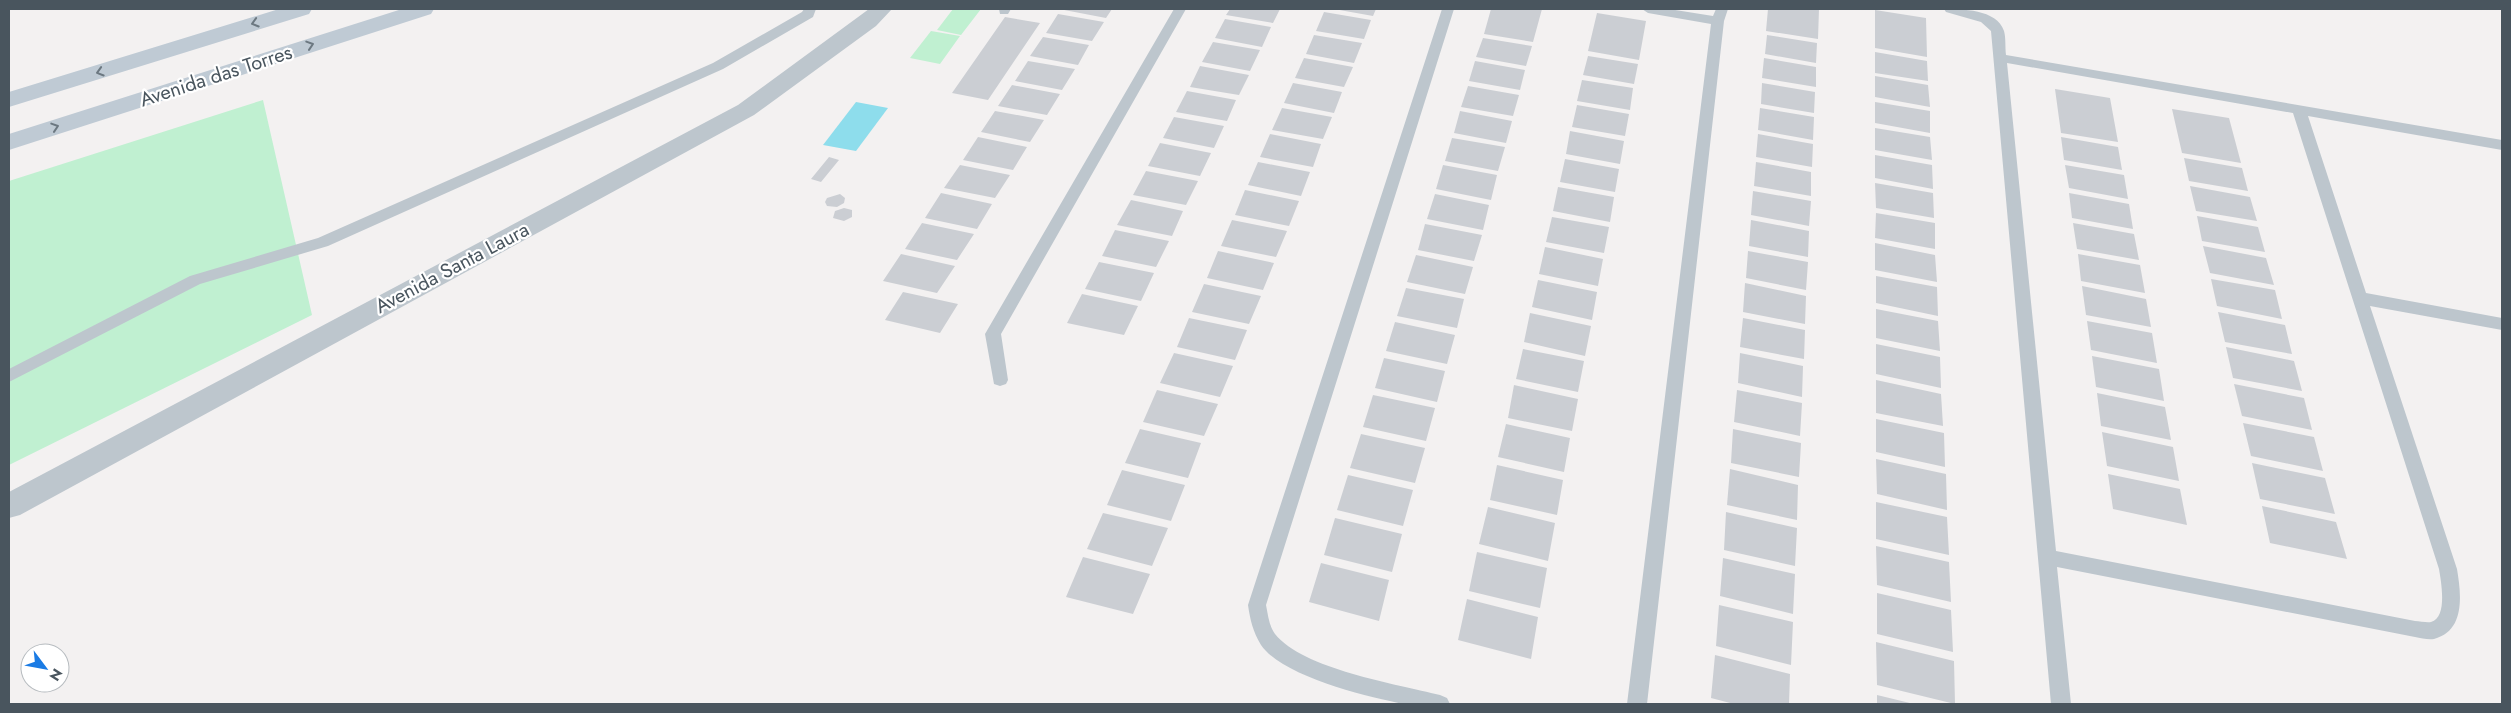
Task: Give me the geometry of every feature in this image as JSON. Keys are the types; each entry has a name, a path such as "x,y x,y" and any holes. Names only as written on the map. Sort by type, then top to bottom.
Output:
{"main road":[{"name":"Avenida das Torres","path":"9,100 301,9"},
{"name":"Avenida das Torres","path":"9,142 423,9"}],"street":[{"name":"Avenida Santa Laura","path":"9,506 746,110 868,21 881,9"}],"lane":[{"path":"9,376 195,280 323,242 718,66 808,14 810,9"},
{"path":"1000,380 993,334 1180,9"},
{"path":"1440,704 1330,675 1296,662 1278,650 1261,630 1257,618 1257,605 1448,9"},
{"path":"1637,704 1720,15 1648,9"},
{"path":"1950,9 1986,19 1997,30 2061,704"},
{"path":"2001,58 2502,145"},
{"path":"2048,558 2416,629 2434,630 2442,626 2451,610 2448,569 2299,110"},
{"path":"2360,298 2502,324"}],"green space":[{"path":"953,9 981,9 961,35 937,30"},
{"path":"931,31 960,36 940,64 910,58"},
{"path":"263,100 312,315 9,465 9,181"}],"water":[{"path":"856,102 888,108 856,151 823,145"}],"building":[{"path":"1059,9 1112,9 1106,18"},
{"path":"1230,9 1280,9 1273,23 1226,15"},
{"path":"1334,9 1376,9 1373,16"},
{"path":"1491,9 1542,9 1533,42 1484,34"},
{"path":"1768,9 1819,9 1818,39 1766,31"},
{"path":"1875,10 1926,18 1927,57 1875,48"},
{"path":"1324,12 1371,20 1364,39 1316,31"},
{"path":"1597,13 1646,21 1639,60 1588,51"},
{"path":"1058,14 1104,22 1092,41 1046,33"},
{"path":"1005,17 1040,23 988,100 952,93"},
{"path":"1225,19 1271,27 1262,47 1215,38"},
{"path":"1314,35 1362,43 1354,63 1306,54"},
{"path":"1767,35 1817,43 1816,63 1765,54"},
{"path":"1043,37 1089,45 1078,65 1030,56"},
{"path":"1483,38 1532,46 1526,66 1476,57"},
{"path":"1213,42 1260,50 1250,71 1202,62"},
{"path":"1875,52 1927,61 1928,81 1875,73"},
{"path":"1588,56 1638,64 1634,84 1583,75"},
{"path":"1304,58 1353,67 1344,87 1295,78"},
{"path":"1764,58 1816,67 1816,87 1762,78"},
{"path":"1028,61 1075,69 1062,90 1015,81"},
{"path":"1475,61 1525,70 1520,90 1469,81"},
{"path":"1200,66 1249,75 1239,95 1190,87"},
{"path":"1875,76 1928,85 1930,107 1875,97"},
{"path":"1582,80 1633,88 1630,110 1577,101"},
{"path":"1293,83 1342,92 1334,113 1284,103"},
{"path":"1762,83 1815,92 1814,113 1761,104"},
{"path":"1012,85 1060,94 1047,115 998,106"},
{"path":"1468,86 1519,95 1513,116 1461,107"},
{"path":"2055,89 2110,98 2118,142 2061,133"},
{"path":"1187,91 1236,100 1227,121 1176,112"},
{"path":"1875,102 1930,111 1930,133 1875,123"},
{"path":"1577,105 1629,114 1625,136 1572,127"},
{"path":"1282,108 1332,117 1323,139 1272,130"},
{"path":"1760,108 1814,117 1813,140 1758,130"},
{"path":"2172,109 2229,118 2241,163 2182,153"},
{"path":"995,111 1044,120 1030,142 981,132"},
{"path":"1460,111 1512,121 1506,143 1454,133"},
{"path":"1174,117 1224,126 1214,148 1163,138"},
{"path":"1875,128 1930,137 1932,160 1875,150"},
{"path":"1570,131 1624,141 1620,164 1566,154"},
{"path":"1270,134 1321,144 1313,167 1260,157"},
{"path":"1758,134 1813,144 1812,167 1756,157"},
{"path":"978,137 1027,147 1013,170 963,160"},
{"path":"2061,137 2118,147 2122,170 2064,160"},
{"path":"1452,138 1505,147 1498,171 1445,161"},
{"path":"1160,143 1211,153 1200,176 1148,166"},
{"path":"1875,155 1932,165 1933,189 1875,178"},
{"path":"829,157 839,160 821,182 811,179"},
{"path":"2184,158 2242,168 2248,191 2189,181"},
{"path":"1565,159 1619,169 1615,192 1560,182"},
{"path":"1258,162 1310,172 1301,196 1248,185"},
{"path":"1756,162 1811,172 1811,196 1754,186"},
{"path":"960,165 1010,175 995,198 944,188"},
{"path":"1443,165 1497,175 1491,200 1436,189"},
{"path":"2065,165 2124,175 2128,199 2069,188"},
{"path":"1146,171 1198,181 1186,205 1133,195"},
{"path":"1875,183 1933,193 1934,218 1876,208"},
{"path":"2190,186 2250,197 2257,221 2196,211"},
{"path":"1558,187 1614,197 1610,222 1553,211"},
{"path":"1245,190 1299,201 1289,226 1235,215"},
{"path":"1753,191 1811,201 1809,226 1751,215"},
{"path":"941,193 992,204 977,229 925,218"},
{"path":"2069,193 2129,204 2133,229 2072,218"},
{"path":"840,194 845,198 844,203 837,207 827,206 825,202 827,198"},
{"path":"1435,194 1489,205 1483,230 1427,219"},
{"path":"1131,200 1183,211 1172,236 1117,225"},
{"path":"844,208 852,210 852,217 844,221 833,218 835,211"},
{"path":"1876,213 1935,223 1935,249 1875,238"},
{"path":"2197,216 2258,227 2265,252 2202,241"},
{"path":"1552,217 1609,227 1604,253 1546,242"},
{"path":"1232,220 1287,231 1276,257 1221,246"},
{"path":"1751,220 1809,231 1808,257 1749,246"},
{"path":"922,223 974,234 957,260 905,249"},
{"path":"2073,223 2134,234 2139,260 2077,249"},
{"path":"1425,224 1482,235 1474,261 1418,250"},
{"path":"1115,230 1169,241 1156,267 1102,256"},
{"path":"1875,243 1935,255 1937,282 1875,270"},
{"path":"2203,246 2266,258 2274,285 2210,273"},
{"path":"1545,247 1603,259 1598,286 1539,274"},
{"path":"1218,251 1274,263 1263,290 1207,278"},
{"path":"1748,251 1808,262 1806,290 1746,278"},
{"path":"901,254 955,266 937,293 883,281"},
{"path":"2078,254 2140,265 2145,293 2081,281"},
{"path":"1416,255 1473,267 1465,294 1407,282"},
{"path":"1099,262 1154,273 1141,301 1085,289"},
{"path":"1876,276 1937,287 1938,316 1876,303"},
{"path":"2211,279 2275,290 2282,319 2217,306"},
{"path":"1538,280 1597,292 1592,320 1532,307"},
{"path":"1745,283 1806,296 1805,324 1743,312"},
{"path":"1204,284 1261,296 1249,324 1192,312"},
{"path":"2082,286 2146,299 2151,327 2086,315"},
{"path":"1406,288 1464,299 1457,328 1397,316"},
{"path":"903,292 958,304 940,333 885,320"},
{"path":"1082,294 1138,306 1124,335 1067,323"},
{"path":"1876,309 1938,321 1940,351 1876,338"},
{"path":"2218,312 2285,325 2292,354 2225,342"},
{"path":"1530,313 1591,326 1585,356 1524,342"},
{"path":"1189,318 1247,330 1235,360 1177,347"},
{"path":"1743,318 1805,330 1804,359 1740,347"},
{"path":"2087,321 2152,333 2157,363 2091,350"},
{"path":"1395,322 1455,335 1447,364 1386,351"},
{"path":"1876,344 1940,357 1941,388 1876,374"},
{"path":"2226,347 2294,361 2302,391 2233,378"},
{"path":"1523,349 1584,361 1578,392 1516,379"},
{"path":"1174,353 1233,366 1220,397 1160,383"},
{"path":"1740,353 1803,366 1802,397 1738,383"},
{"path":"2092,356 2159,369 2164,401 2096,387"},
{"path":"1384,358 1445,371 1437,402 1375,388"},
{"path":"1876,380 1941,394 1943,426 1876,413"},
{"path":"2234,384 2304,398 2312,430 2242,416"},
{"path":"1514,385 1578,399 1572,431 1508,418"},
{"path":"1157,390 1218,404 1204,436 1143,422"},
{"path":"1737,390 1802,403 1800,436 1734,422"},
{"path":"2097,393 2165,407 2171,440 2101,426"},
{"path":"1373,395 1435,408 1426,441 1363,427"},
{"path":"1876,419 1944,433 1945,467 1876,452"},
{"path":"2243,423 2314,437 2323,471 2251,456"},
{"path":"1506,424 1570,438 1564,472 1498,457"},
{"path":"1140,429 1201,443 1188,478 1125,463"},
{"path":"1733,429 1801,443 1799,477 1731,463"},
{"path":"2102,432 2173,447 2179,481 2107,466"},
{"path":"1361,434 1425,448 1415,483 1350,468"},
{"path":"1876,459 1946,474 1947,510 1877,494"},
{"path":"2252,463 2325,478 2335,514 2260,499"},
{"path":"1497,465 1563,480 1557,515 1490,500"},
{"path":"1730,469 1798,485 1797,520 1727,505"},
{"path":"1122,470 1185,485 1171,521 1107,505"},
{"path":"2108,474 2180,489 2187,525 2113,509"},
{"path":"1348,475 1413,490 1403,526 1337,510"},
{"path":"1876,502 1947,517 1949,555 1876,539"},
{"path":"2262,506 2336,522 2347,559 2270,543"},
{"path":"1488,507 1555,523 1548,561 1479,544"},
{"path":"1726,512 1797,528 1795,566 1724,550"},
{"path":"1103,513 1168,528 1152,566 1087,549"},
{"path":"1335,518 1402,534 1392,572 1324,555"},
{"path":"1876,546 1949,562 1951,602 1877,585"},
{"path":"1477,552 1547,568 1540,608 1469,591"},
{"path":"1083,557 1150,574 1133,614 1066,597"},
{"path":"1723,558 1795,574 1793,614 1720,596"},
{"path":"1321,563 1389,580 1379,621 1309,602"},
{"path":"1877,593 1951,610 1953,652 1877,634"},
{"path":"1467,599 1538,617 1531,659 1458,640"},
{"path":"1719,605 1793,622 1791,665 1716,646"},
{"path":"1876,642 1954,661 1955,704 1877,685"},
{"path":"1715,655 1790,674 1789,704 1734,704 1711,698"},
{"path":"1877,695 1914,704 1877,704"}]}
